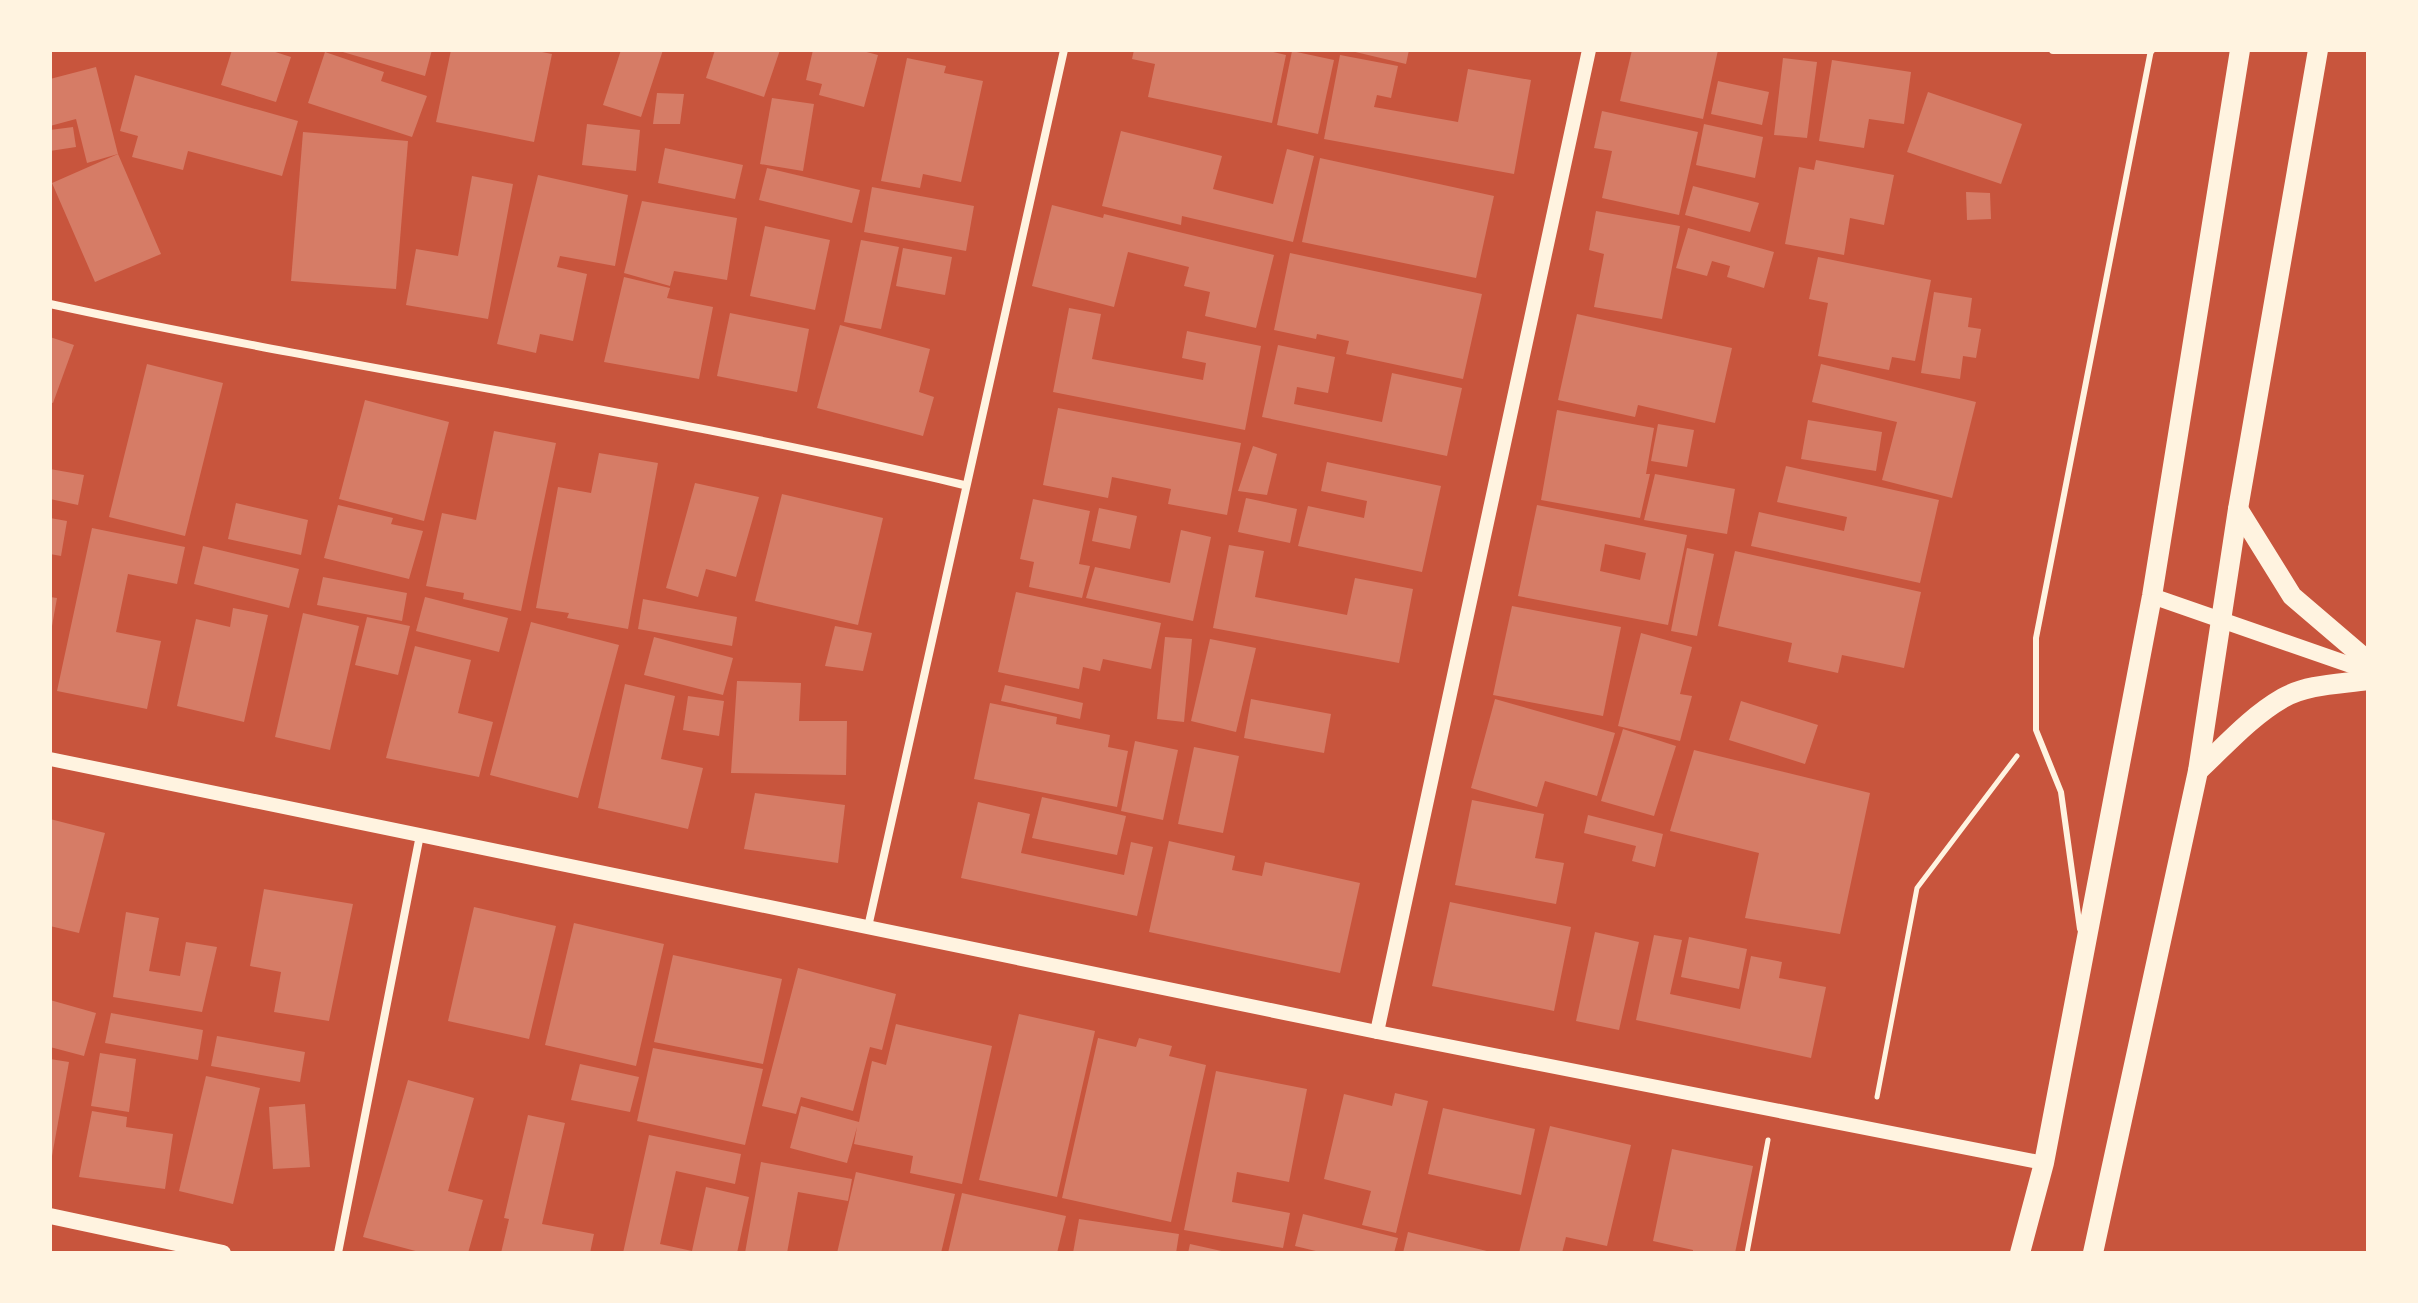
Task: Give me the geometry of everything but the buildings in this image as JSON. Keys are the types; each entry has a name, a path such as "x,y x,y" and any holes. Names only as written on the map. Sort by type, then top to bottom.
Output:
{"main road":[{"path":"2020,1253 2044,1163 2152,596 2240,50"},
{"path":"2093,1253 2198,771 2238,509 2318,50"},
{"path":"2238,509 2292,596 2368,661"},
{"path":"2152,596 2368,671"},
{"path":"2198,771 2247,723 2285,697 2322,686 2368,680"},
{"path":"50,1216 223,1253"}],"street":[{"path":"868,927 964,485 1064,50"},
{"path":"1377,1032 1589,50"},
{"path":"2053,50 2151,50"},
{"path":"50,304 165,329 806,447 964,485"},
{"path":"50,759 1377,1032 2044,1163"},
{"path":"338,1253 420,835"}],"lane":[{"path":"2084,953 2061,792 2036,730 2036,638 2151,50"}],"path":[{"path":"1871,1129 1917,888 2036,730"},
{"path":"1747,1253 1773,1110"}]}
